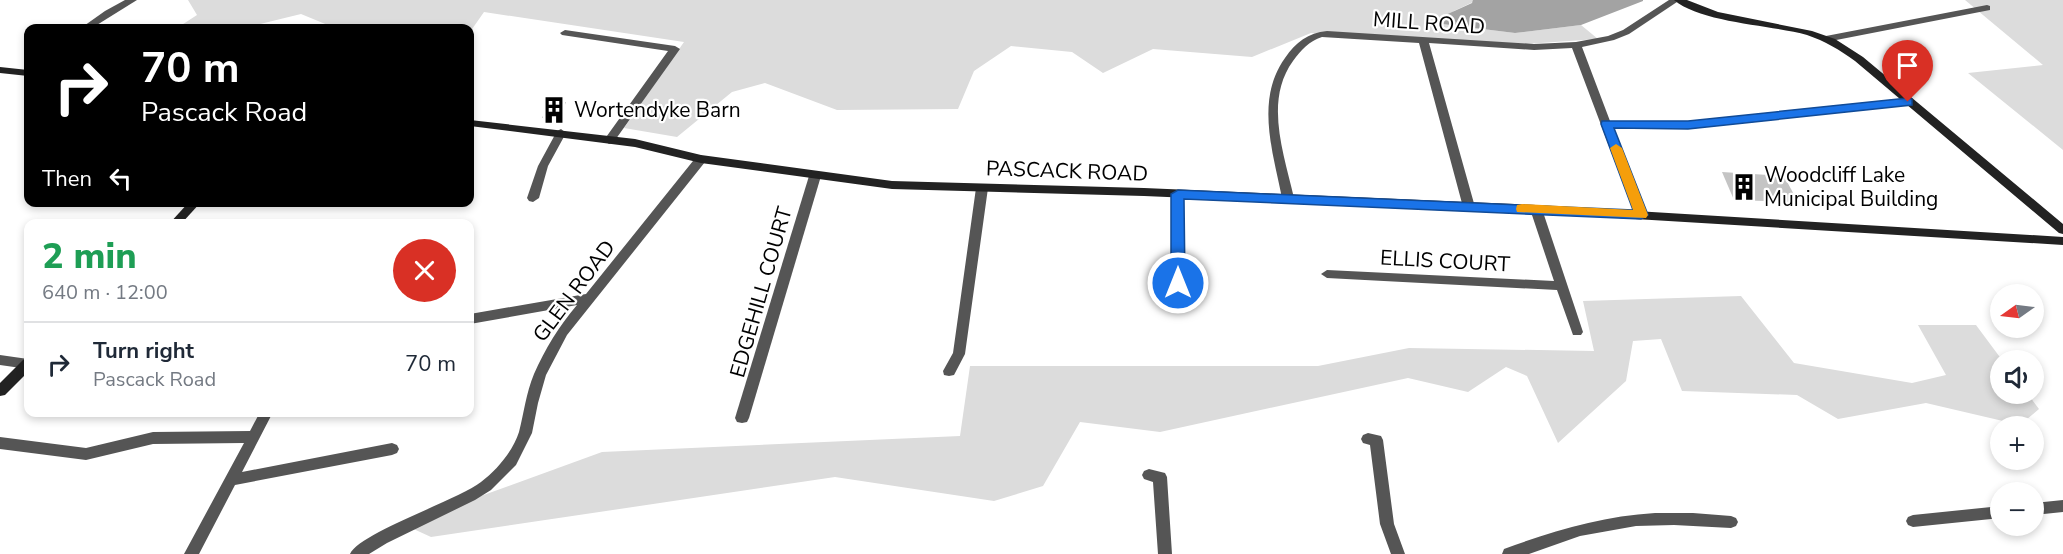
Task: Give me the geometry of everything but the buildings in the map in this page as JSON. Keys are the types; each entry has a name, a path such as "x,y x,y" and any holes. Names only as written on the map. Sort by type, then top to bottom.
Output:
{"street":[{"path":"92,24 132,0"},
{"path":"1677,0 1716,15 1826,39 1859,59 2063,230"},
{"name":"MILL ROAD","path":"1287,198 1272,99 1279,72 1305,39 1319,34 1534,47 1576,45 1611,38 1626,32 1677,0"},
{"path":"1826,39 1987,9"},
{"path":"565,33 675,49 609,140"},
{"path":"1423,41 1469,207"},
{"path":"1576,45 1641,215"},
{"path":"0,70 24,72"},
{"path":"1607,124 1688,125 1908,102"},
{"name":"PASCACK ROAD","path":"474,123 635,143 701,159 892,185 1536,209 2063,241"},
{"path":"534,198 543,166 561,133"},
{"name":"GLEN ROAD","path":"357,554 382,538 470,496 500,474 520,447 532,396 551,350 589,298 701,159"},
{"name":"EDGEHILL COURT","path":"742,418 748,407 815,176"},
{"path":"949,371 959,354 982,188"},
{"path":"1168,302 1178,283 1178,194"},
{"path":"179,219 191,207"},
{"path":"1536,209 1577,332"},
{"name":"ELLIS COURT","path":"1327,274 1561,286"},
{"path":"474,318 589,298"},
{"path":"0,360 24,363"},
{"path":"0,391 24,368"},
{"path":"191,554 264,417"},
{"path":"0,443 86,454 153,438 254,437"},
{"path":"1368,439 1376,440 1387,524 1398,554"},
{"path":"231,480 392,449"},
{"path":"1149,475 1160,477 1165,554"},
{"path":"2044,508 2063,506"},
{"path":"1913,521 1990,513"},
{"path":"1509,554 1577,531 1610,523 1675,518 1731,522"}],"shaded area":[{"path":"188,0 1473,0 1454,11 1442,24 1515,33 1581,25 1598,39 1526,44 1311,33 1252,57 1153,49 1103,73 1072,52 1011,46 974,71 958,109 837,110 765,83 732,92 677,137 624,128 684,42 484,12 474,26 474,24 325,24 301,14 260,24 183,24 197,15"},
{"path":"1473,0 1643,1 1581,25 1515,33 1442,24 1439,18 1472,3"},
{"path":"1965,0 2063,0 2063,150 1968,73 2043,65"},
{"path":"1741,296 1794,363 1912,383 1946,375 1918,325 1976,325 1995,350 1990,350 1990,404 2035,404 2039,409 2031,416 1990,416 1990,418 1926,403 1838,419 1797,395 1682,391 1661,339 1633,341 1626,381 1558,443 1527,376 1506,367 1468,392 1408,378 1160,432 1080,422 1043,486 994,501 835,477 431,537 407,526 445,509 602,452 960,436 970,366 1318,366 1409,348 1594,351 1583,301"}],"slow traffic":[{"path":"1522,209 1641,215 1616,148"}],"place":[{"name":"Wortendyke Barn","path":"554,110"},
{"name":"Woodcliff Lake Municipal Building","path":"1744,187"}],"route":[{"path":"1178,283 1178,194 1641,215 1607,124 1688,125 1908,102"}]}
